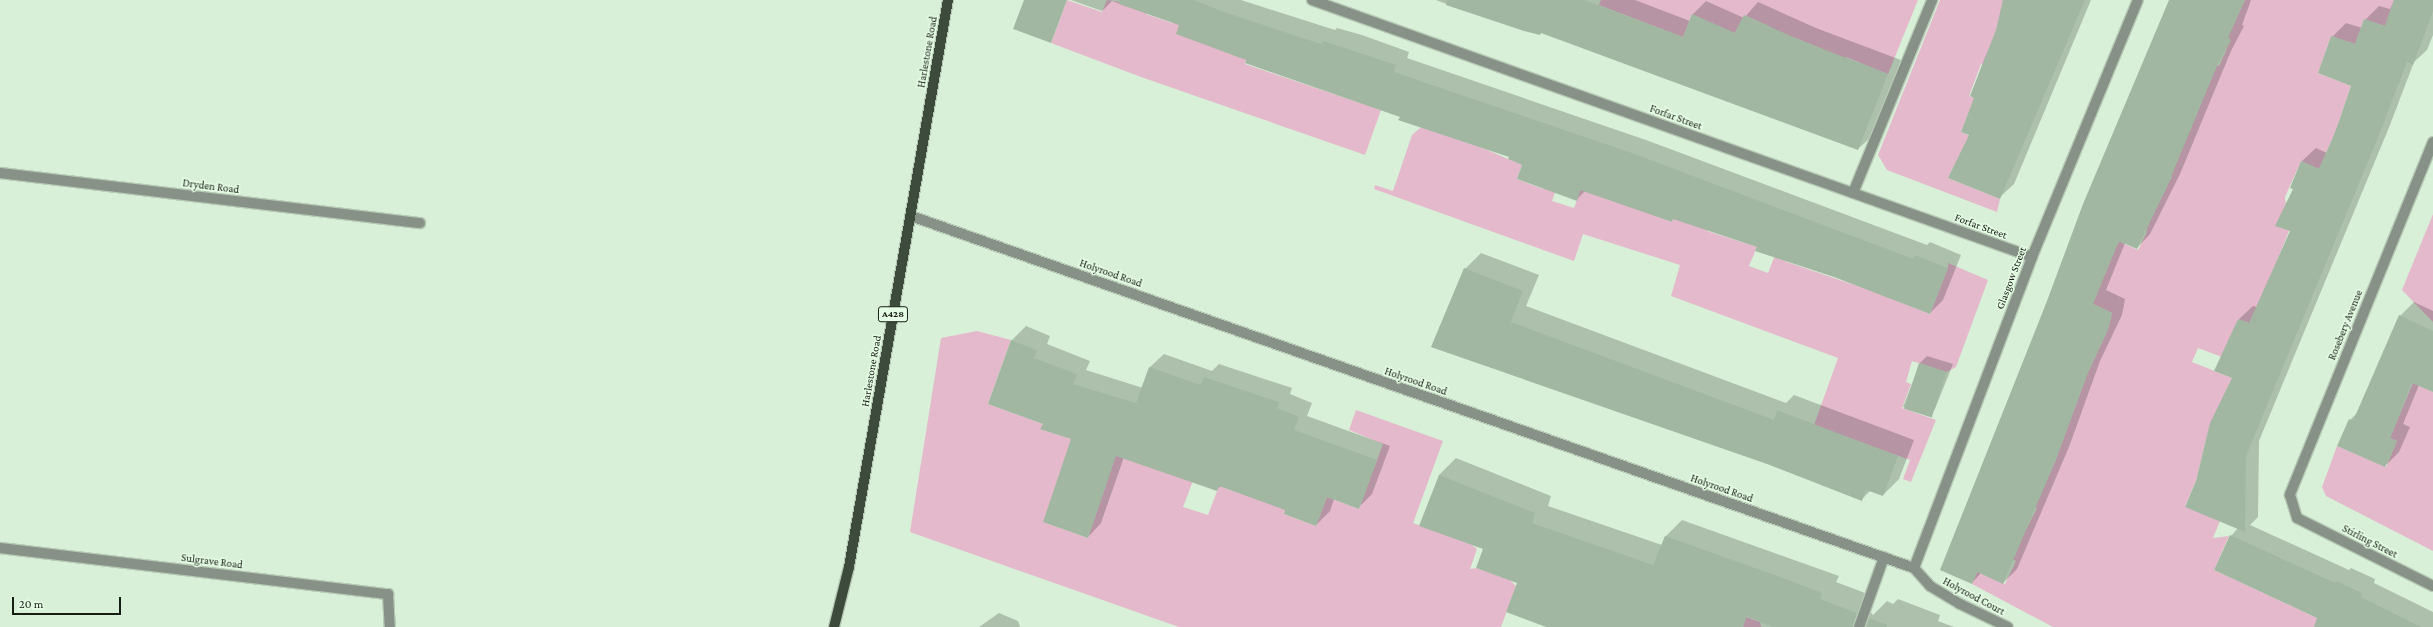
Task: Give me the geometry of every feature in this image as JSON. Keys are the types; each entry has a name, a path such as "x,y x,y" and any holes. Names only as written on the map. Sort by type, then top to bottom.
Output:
{"main road":[{"name":"Harlestone Road","path":"834,627 848,567 948,0"}],"street":[{"name":"Forfar Street","path":"1312,0 2032,257"},
{"path":"1853,193 1932,0"},
{"name":"Glasgow Street","path":"1914,568 2032,257 2138,0"},
{"name":"Rosebery Avenue","path":"2297,518 2290,495 2433,142"},
{"name":"Dryden Road","path":"0,173 420,223"},
{"name":"Holyrood Road","path":"911,216 1914,568"},
{"name":"Stirling Street","path":"2297,518 2433,586"},
{"name":"Sulgrave Road","path":"0,548 388,594 390,627"},
{"path":"1859,627 1884,557"},
{"name":"Holyrood Court","path":"1914,568 1930,586 1960,604 2008,627"}],"shaded area":[{"path":"1067,0 1102,12 1107,0 1120,2 1151,0 1146,14 1172,23 1179,0 1246,59 1245,64 1381,110 1365,155 1141,77 1051,43"},
{"path":"1601,0 1918,0 1888,74 1846,57 1832,89 1811,81 1823,49 1793,37 1757,60 1769,26 1744,15 1726,51 1710,23 1692,14 1683,37 1599,5"},
{"path":"1940,0 2014,0 2002,15 1992,44 2009,75 1981,64 1969,96 1995,106 1968,114 1961,132 1979,140 1955,164 1948,178 2000,199 1997,212 1887,170 1878,155"},
{"path":"2245,0 2394,0 2385,26 2364,19 2355,44 2331,36 2318,73 2351,86 2336,130 2319,169 2301,161 2285,197 2289,231 2251,324 2238,319 2222,357 2198,348 2192,362 2232,378 2206,440 2196,481 2185,506 2220,521 2213,538 2229,536 2214,570 2317,618 2319,627 2053,627 1972,584 1977,572 2005,584 2016,561 1984,546 1998,517 2026,530 2037,508 2004,493 2045,483 2055,462 2087,375 2109,326 2112,313 2083,299 2107,236 2138,250 2146,234 2149,217 2172,177 2144,163 2178,154 2192,127 2163,113 2190,54 2219,66 2226,51 2230,39 2198,25 2238,14"},
{"path":"1421,127 1485,149 1522,165 1517,179 1543,189 1560,178 1552,201 1574,208 1581,188 1672,222 1679,202 1713,210 1707,231 1757,247 1749,266 1768,273 1775,255 1787,262 1869,290 1885,248 1887,272 1906,279 1897,301 1930,314 1948,268 1948,263 1988,280 1956,367 1947,372 1912,361 1906,382 1911,384 1902,408 1936,420 1911,482 1903,479 1910,460 1814,425 1838,358 1671,296 1680,265 1583,234 1574,261 1374,189 1375,185 1393,191 1412,135"},
{"path":"2433,214 2433,322 2402,290"},
{"path":"977,331 1011,340 988,404 1043,424 1041,429 1089,445 1044,522 1088,538 1106,485 1101,450 1210,437 1183,507 1208,515 1219,486 1244,495 1293,489 1284,514 1316,526 1327,497 1359,509 1383,444 1349,430 1356,410 1443,441 1413,523 1472,545 1477,549 1470,569 1476,568 1510,580 1516,586 1501,627 1179,627 910,532 941,338"},
{"path":"2413,383 2433,392 2433,551 2326,496 2322,487 2337,446 2386,467 2397,441 2390,438"},
{"path":"1746,617 1760,622 1761,627 1743,627"}],"building":[{"path":"1024,0 1067,0 1051,43 1013,29"},
{"path":"1120,0 1194,0 1221,11 1321,44 1323,41 1348,49 1396,65 1394,72 1632,153 1914,259 1915,255 1948,268 1930,314 1834,277 1755,251 1757,247 1673,219 1672,222 1580,190 1577,201 1517,179 1522,165 1508,159 1509,157 1398,120 1400,117 1245,63 1246,60 1176,34 1179,25 1119,4"},
{"path":"1447,0 1584,0 1683,37 1692,14 1735,33 1744,15 1802,41 1888,74 1858,150 1541,33 1540,35 1524,31 1446,5"},
{"path":"2003,0 2085,0 2000,199 1948,178 1969,135 1961,132 1974,98 1970,96 1996,30"},
{"path":"2169,0 2245,0 2228,38 2231,40 2217,66 2166,189 2137,249 2119,241 2093,304 2112,313 2108,330 2087,375 2055,462 2003,584 1977,572 1972,584 1940,570 2047,301 2083,204"},
{"path":"2394,0 2433,0 2433,11 2413,65 2407,62 2377,140 2246,456 2245,532 2185,507 2196,481 2210,423 2232,378 2214,371 2238,319 2249,323 2290,231 2275,226 2293,189 2290,188 2301,161 2319,169 2336,130 2351,86 2318,73 2331,36 2355,44 2364,19 2385,26"},
{"path":"1464,268 1523,291 1511,322 1774,420 1777,410 1898,456 1883,496 1866,490 1862,501 1767,464 1431,347"},
{"path":"2399,315 2433,331 2433,392 2412,383 2390,438 2397,441 2385,467 2337,446 2349,419 2353,421"},
{"path":"1011,340 1037,350 1034,358 1077,374 1073,384 1136,403 1149,367 1201,385 1204,377 1279,402 1277,408 1299,417 1294,430 1377,460 1359,509 1327,497 1316,526 1284,514 1285,510 1219,486 1217,491 1116,456 1088,538 1043,522 1071,439 1040,429 1043,424 988,404"},
{"path":"1919,363 1947,372 1932,418 1904,409"},
{"path":"1439,475 1535,513 1532,523 1653,565 1665,536 1783,578 1822,593 1820,599 1857,613 1853,627 1772,627 1747,616 1743,627 1546,627 1506,612 1517,583 1476,568 1483,549 1419,526"},
{"path":"2230,535 2335,583 2336,581 2362,593 2361,597 2421,627 2314,627 2317,618 2214,570"},
{"path":"1869,618 1887,625 1887,627 1866,627"}]}
